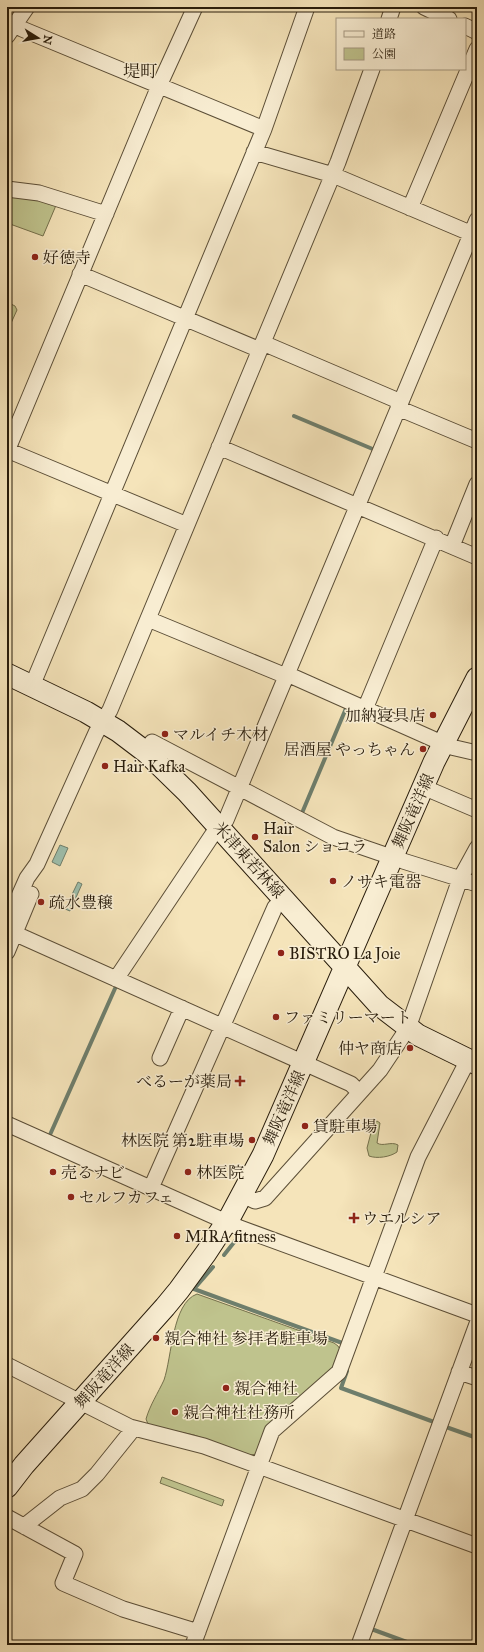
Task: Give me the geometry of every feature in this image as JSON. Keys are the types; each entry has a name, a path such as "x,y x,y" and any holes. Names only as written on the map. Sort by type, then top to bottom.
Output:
{"main road":[{"name":"米津東若林線","path":"7,674 103,722 145,751 175,778 379,1005 408,1028 432,1043 472,1062"},
{"name":"舞阪竜洋線","path":"7,1487 24,1465 165,1307 198,1265 242,1195 263,1155 304,1063 443,743 477,678"}],"street":[{"path":"11,30 27,7"},
{"path":"187,525 7,450 159,86 194,7"},
{"path":"32,686 264,129 307,7"},
{"path":"389,18 393,7"},
{"path":"424,7 448,18"},
{"path":"466,26 477,32"},
{"path":"11,30 22,29 264,129"},
{"path":"410,208 477,49"},
{"path":"7,952 10,929 36,882 37,864 96,733 110,710 332,175 372,70"},
{"path":"116,979 200,854 219,827 226,820 475,230 410,208 332,175 254,152"},
{"path":"7,189 39,193 106,214"},
{"path":"80,274 185,318 261,346 400,405 477,442"},
{"path":"219,447 436,538 477,557"},
{"path":"452,546 477,484"},
{"path":"365,708 436,538"},
{"path":"148,618 365,708 443,743 462,750 477,753"},
{"path":"145,751 152,742 333,837 393,858 477,884"},
{"path":"423,787 477,810"},
{"path":"242,1195 255,1202 265,1198 386,1063 408,1028 460,879 477,848"},
{"path":"151,1188 275,907 284,899"},
{"path":"10,929 116,979 351,1084 359,1092"},
{"path":"160,1058 182,1008"},
{"path":"7,1517 75,1554 63,1583 195,1638 272,1431 339,1372 418,1157 472,1062"},
{"path":"7,1124 226,1222 477,1315"},
{"path":"359,1645 477,1324"},
{"path":"7,1365 80,1403 134,1428 192,1442 477,1546"},
{"path":"459,1372 477,1378"},
{"path":"25,1526 56,1501 78,1492 90,1482 134,1428"}],"green space":[{"path":"7,194 57,203 43,236 10,224 7,232"},
{"path":"7,302 15,306 17,310 7,332"},
{"path":"374,1121 380,1123 377,1143 398,1145 397,1152 383,1157 369,1156 367,1148"},
{"path":"197,1294 334,1343 341,1351 338,1363 258,1454 249,1455 194,1435 153,1426 148,1424 146,1419 164,1380 174,1332 182,1308 189,1299"},
{"path":"162,1477 224,1500 222,1506 160,1483"}],"shaded area":[{"path":"60,845 68,848 60,866 52,862"},
{"path":"78,882 82,884 70,911 65,909"}],"waterway":[{"path":"294,416 375,450"},
{"path":"7,469 11,458"},
{"path":"302,813 347,706"},
{"path":"49,1137 117,984"},
{"path":"224,1255 239,1236"},
{"path":"213,1267 194,1289 345,1344"},
{"path":"347,1371 341,1388 434,1422"},
{"path":"446,1427 477,1438"},
{"path":"374,1630 415,1645"}],"place":[{"name":"好徳寺","path":"35,257"},
{"name":"加納寝具店","path":"433,715"},
{"name":"マルイチ木材","path":"165,734"},
{"name":"居酒屋 やっちゃん","path":"423,749"},
{"name":"Hair Kafka","path":"105,766"},
{"name":"Hair Salon ショコラ","path":"255,837"},
{"name":"ノサキ電器","path":"333,881"},
{"name":"疏水豊穣","path":"41,902"},
{"name":"BISTRO La Joie","path":"281,953"},
{"name":"ファミリーマート","path":"276,1017"},
{"name":"仲ヤ商店","path":"410,1048"},
{"name":"べるーが薬局","path":"240,1081"},
{"name":"貸駐車場","path":"305,1126"},
{"name":"林医院 第2駐車場","path":"252,1140"},
{"name":"売るナビ","path":"53,1172"},
{"name":"林医院","path":"188,1172"},
{"name":"セルフカフェ","path":"71,1197"},
{"name":"ウエルシア","path":"354,1218"},
{"name":"MIRA fitness","path":"177,1236"},
{"name":"親合神社 参拝者駐車場","path":"156,1338"},
{"name":"親合神社","path":"226,1388"},
{"name":"親合神社社務所","path":"175,1412"}],"district":[{"name":"堤町","path":"140,71"}]}
